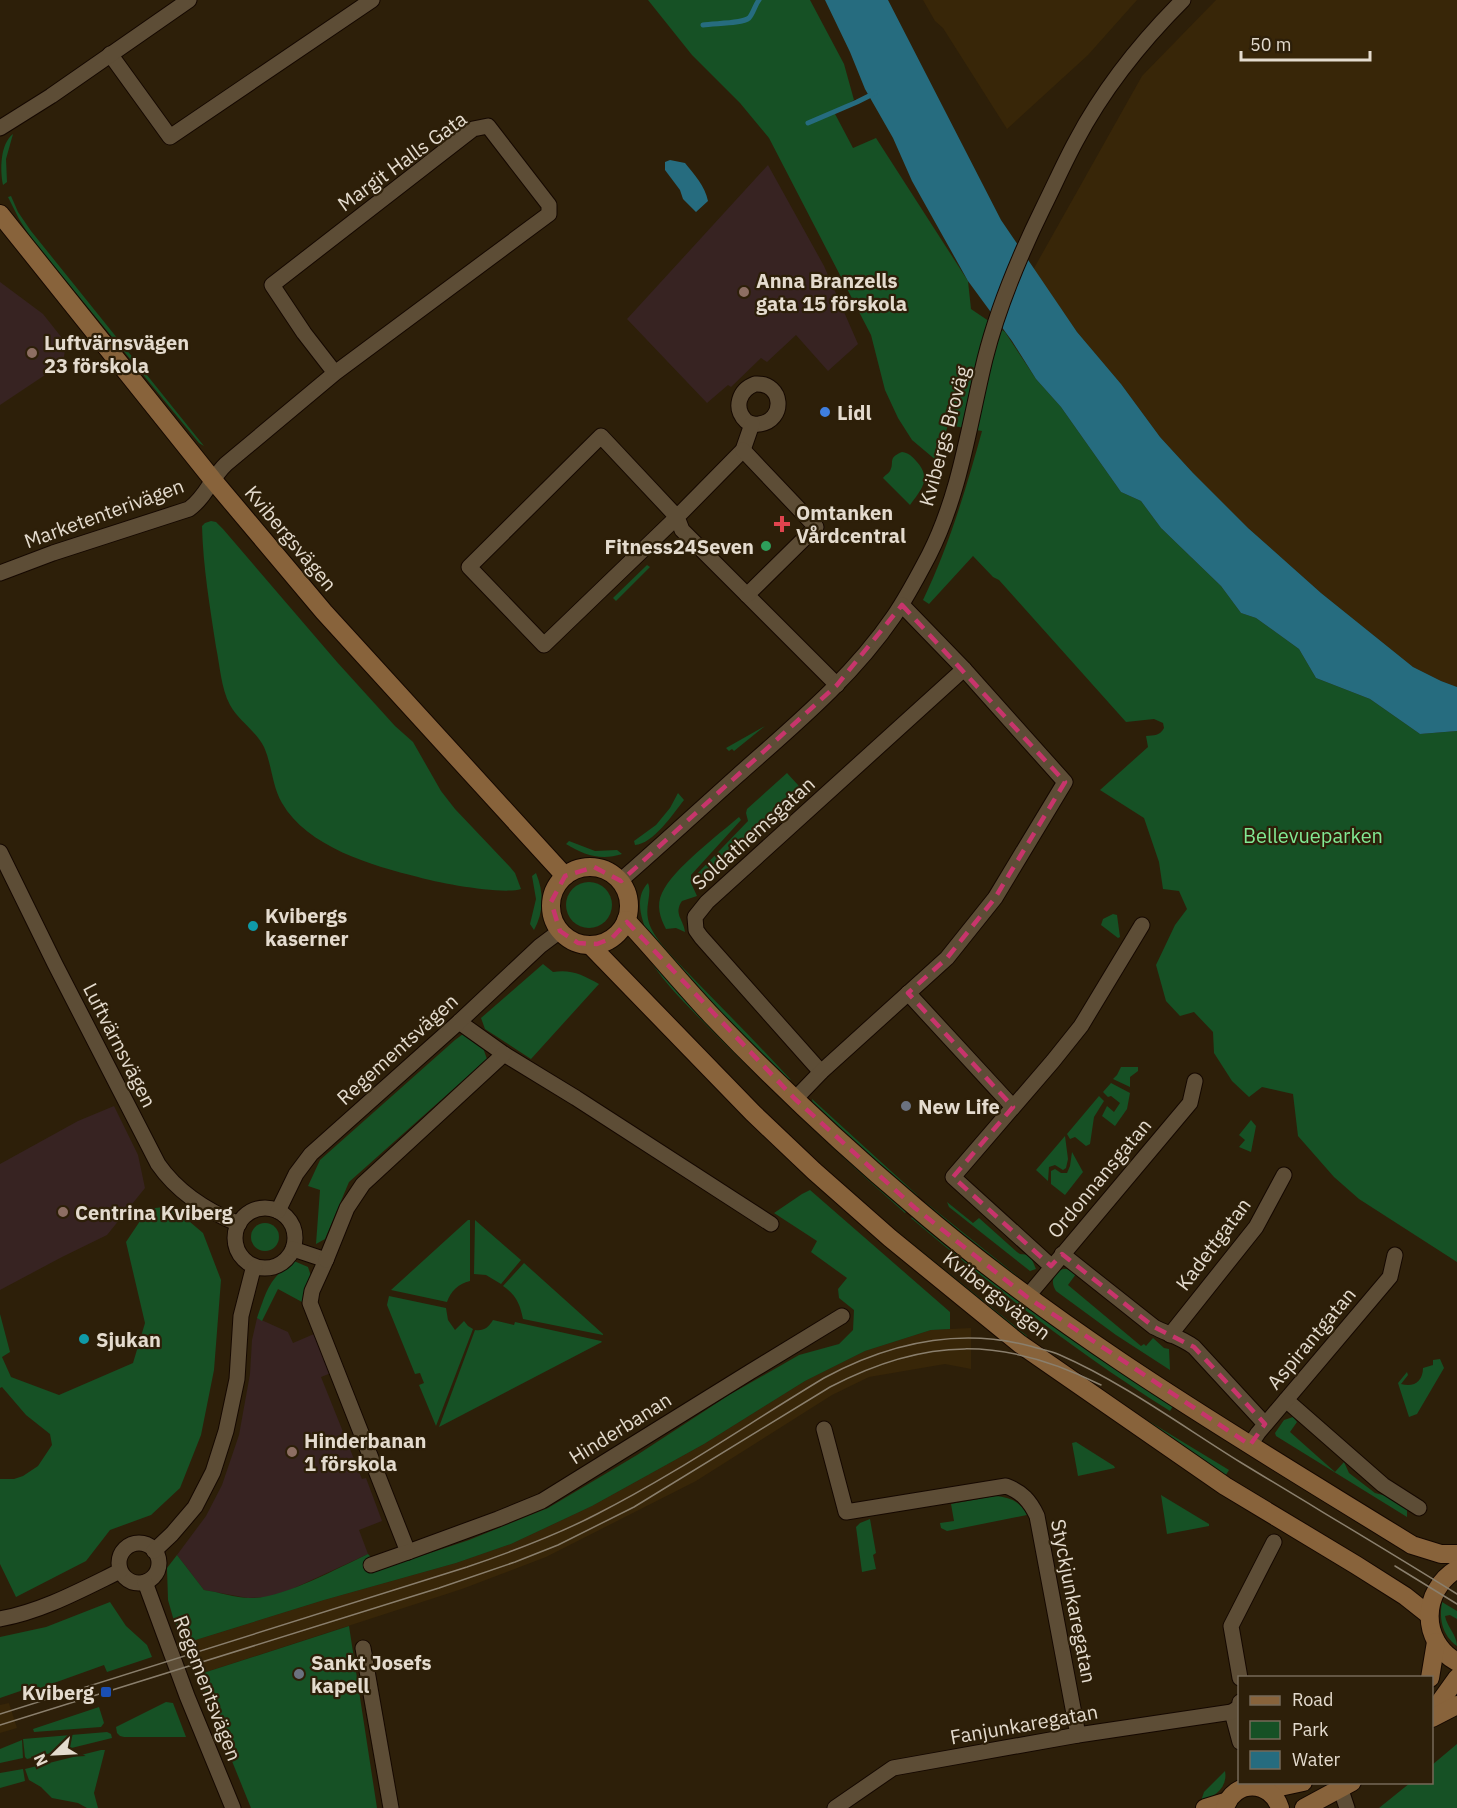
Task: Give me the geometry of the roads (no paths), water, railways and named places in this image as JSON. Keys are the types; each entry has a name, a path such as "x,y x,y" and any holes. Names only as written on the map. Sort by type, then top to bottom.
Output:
{"street":[{"path":"0,128 51,96 189,0"},
{"path":"110,54 170,137 372,0"},
{"name":"Kvibergs Broväg","path":"620,881 837,685 873,644 902,605 941,527 957,479 986,357 1025,245 1083,129 1126,63 1163,20 1184,0"},
{"name":"Margit Halls Gata","path":"213,480 226,464 335,374 549,214 549,205 488,126 473,129 272,285 335,374"},
{"name":"Kvibergsvägen","path":"0,214 213,480 324,612 565,876"},
{"path":"752,424 742,450 677,517 544,645 469,567 601,436 677,517 682,530 837,685"},
{"path":"742,450 816,527 747,595"},
{"name":"Marketenterivägen","path":"0,573 53,553 189,509 203,496 213,480"},
{"path":"795,1099 821,1072 947,958 995,898 1065,782 964,669 902,605"},
{"name":"Soldathemsgatan","path":"821,1072 701,937 696,930 695,917 707,902 964,669"},
{"name":"Luftvärnsvägen","path":"0,852 158,1164 168,1179 194,1200 239,1224"},
{"path":"560,931 552,917 551,902 555,888 565,876 581,868 594,867 605,870 620,881 627,896 628,913 621,929 612,938 590,945"},
{"name":"Kvibergsvägen","path":"626,920 710,1014 795,1099 915,1208 1027,1297 1142,1377 1412,1545 1441,1554 1457,1554"},
{"path":"1052,1266 953,1177 1081,1026 1142,925"},
{"name":"Kvibergsvägen","path":"560,931 573,941 590,945 753,1113 814,1171 890,1238 1012,1337 1043,1361 1225,1486 1356,1565 1405,1596 1429,1615"},
{"name":"Regementsvägen","path":"278,1211 296,1174 311,1154 540,946 560,931"},
{"path":"908,993 1013,1107"},
{"path":"459,1022 504,1054 771,1224"},
{"path":"408,1552 310,1303 312,1291 346,1208 363,1184 504,1054"},
{"name":"Ordonnansgatan","path":"1027,1297 1190,1103 1195,1081"},
{"name":"Kadettgatan","path":"1170,1335 1256,1227 1284,1175"},
{"path":"266,1208 278,1211 286,1217 294,1229 293,1249 287,1259 278,1266 266,1269 255,1266 243,1258 237,1249 236,1234 239,1224 248,1214 256,1210 266,1208"},
{"path":"293,1249 326,1260"},
{"path":"1062,1254 1154,1327 1183,1339 1194,1347 1265,1424"},
{"name":"Aspirantgatan","path":"1250,1445 1265,1424 1390,1277 1395,1255"},
{"path":"154,1551 195,1507 213,1472 226,1431 237,1379 241,1316 255,1266"},
{"name":"Hinderbanan","path":"371,1565 542,1501 842,1316"},
{"path":"1286,1400 1383,1485 1419,1508"},
{"name":"Styckjunkaregatan","path":"824,1428 846,1512 1006,1486 1021,1493 1032,1505 1037,1516 1078,1735"},
{"path":"1239,1676 1231,1626 1274,1542"},
{"path":"139,1543 154,1551 158,1567 153,1577 145,1582 132,1582 124,1577 120,1571 119,1558 127,1547 139,1543"},
{"path":"1457,1569 1445,1578 1436,1590 1430,1603 1429,1615 1436,1642 1457,1662"},
{"path":"0,1619 59,1600 120,1571"},
{"name":"Regementsvägen","path":"145,1582 187,1696 233,1808"},
{"path":"1430,1676 1436,1642"},
{"path":"363,1648 391,1808"},
{"path":"1433,1710 1457,1678"},
{"path":"1433,1717 1457,1705"},
{"path":"1235,1707 1238,1733"},
{"name":"Fanjunkaregatan","path":"835,1808 893,1768 1235,1707"},
{"path":"1205,1808 1227,1804 1239,1790 1255,1786 1299,1784"},
{"path":"1255,1786 1274,1796 1280,1808"},
{"path":"1304,1808 1347,1786 1347,1808"}],"water":[{"path":"825,0 888,0 1001,220 1077,332 1121,384 1160,437 1248,528 1321,593 1413,667 1457,687 1457,731 1420,734 1370,699 1316,678 1299,649 1256,618 1241,613 1221,586 1161,528 1141,501 1121,492 1061,407 1036,379 1012,341 968,281 912,181 893,138 865,89"},
{"path":"670,160 685,163 704,190 708,201 696,212 683,199 680,190 665,170 665,162"}],"waterway":[{"path":"703,25 745,20 749,18 759,0"},
{"path":"808,123 875,93"}],"tram line":[{"path":"0,1714 467,1567 533,1543 626,1499 824,1378 898,1347 950,1339 1003,1340 1057,1354 1083,1366 1129,1391 1240,1462 1457,1594"},
{"path":"0,1725 439,1588 558,1545 634,1507 830,1387 899,1359 932,1351 965,1349 998,1351 1031,1358 1065,1369 1101,1385"},
{"path":"1395,1566 1457,1604"}],"place":[{"name":"Anna Branzells gata 15 förskola","path":"744,292"},
{"name":"Luftvärnsvägen 23 förskola","path":"32,353"},
{"name":"Lidl","path":"825,412"},
{"name":"Omtanken Vårdcentral","path":"782,524"},
{"name":"Fitness24Seven","path":"766,546"},
{"name":"Kvibergs kaserner","path":"253,926"},
{"name":"New Life","path":"906,1106"},
{"name":"Centrina Kviberg","path":"63,1212"},
{"name":"Sjukan","path":"84,1339"},
{"name":"Hinderbanan 1 förskola","path":"292,1452"},
{"name":"Sankt Josefs kapell","path":"299,1674"},
{"name":"Kviberg","path":"106,1692"}],"park label":[{"name":"Bellevueparken","path":"1313,835"}]}
